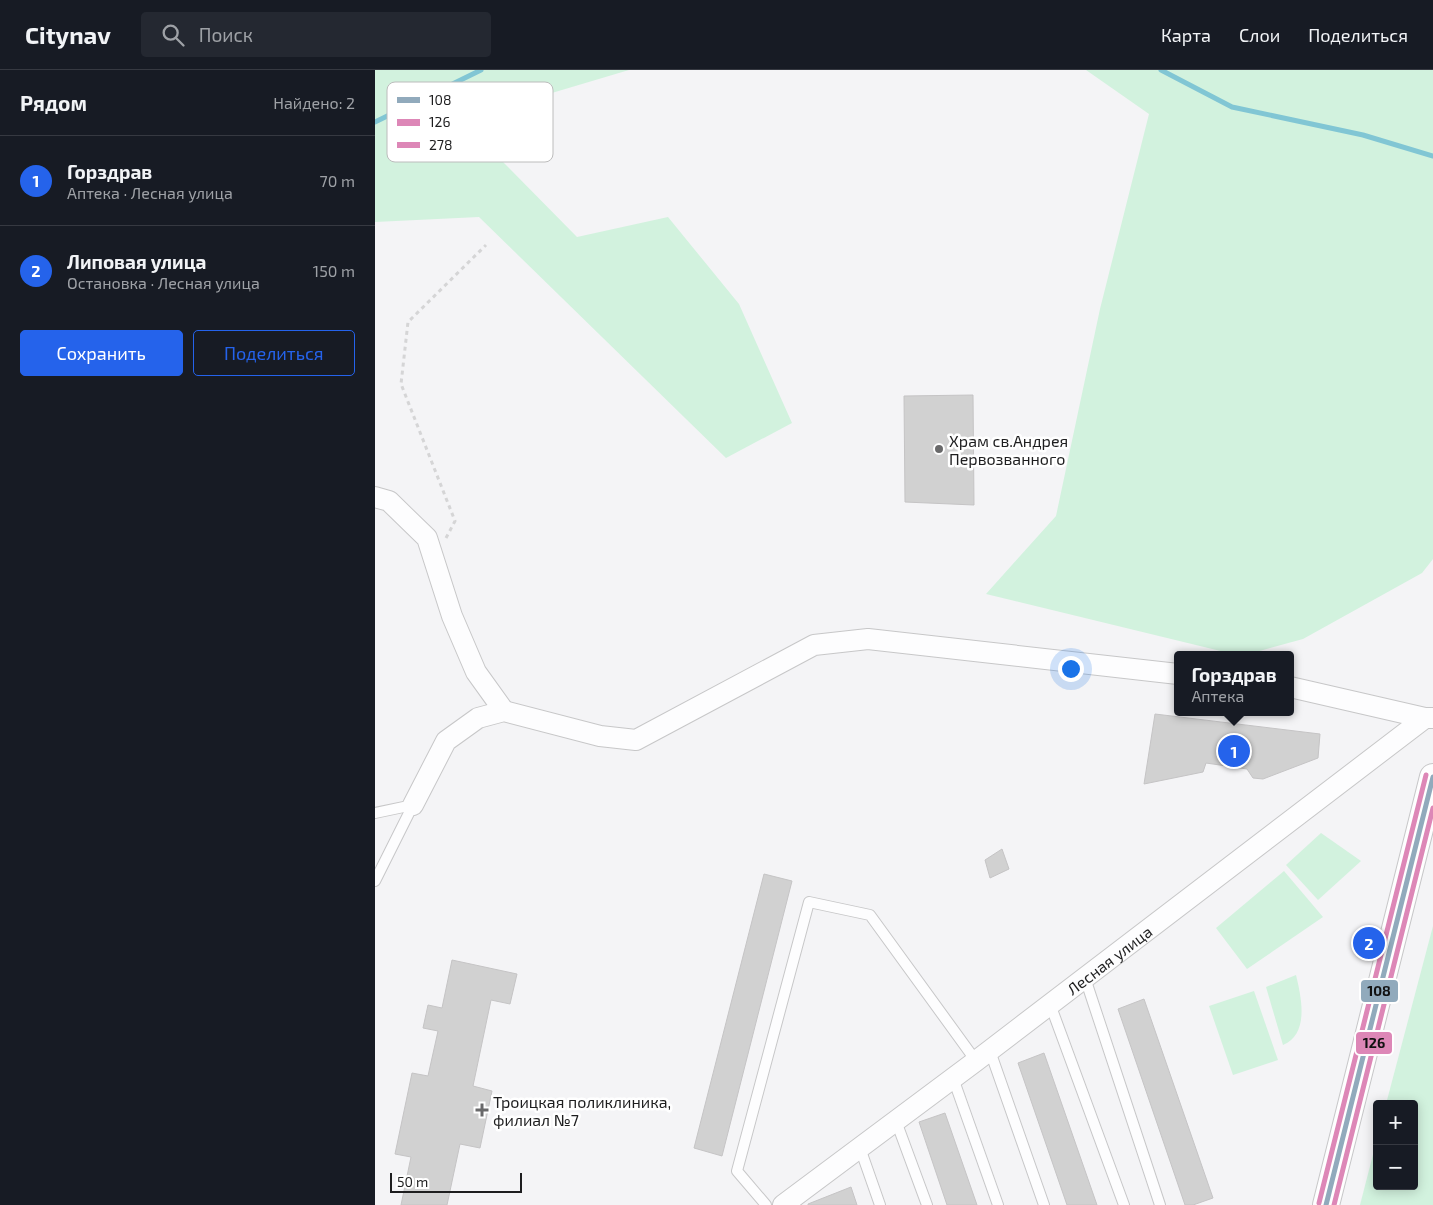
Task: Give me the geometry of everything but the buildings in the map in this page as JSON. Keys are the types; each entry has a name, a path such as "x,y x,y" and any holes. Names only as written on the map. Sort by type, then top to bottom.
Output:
{"street":[{"path":"375,497 389,501 427,538 452,616 476,672 504,711"},
{"path":"413,806 446,742 478,718 504,711 600,736 636,740 814,645 868,639 1174,674"},
{"path":"1294,688 1429,718"},
{"name":"Лесная улица","path":"783,1205 897,1121 1429,718"},
{"path":"1326,1205 1433,777"}],"lane":[{"path":"375,813 413,806"},
{"path":"375,881 413,806"},
{"path":"766,1205 737,1171 809,902 870,915 983,1056 1044,1205"},
{"path":"1085,978 1160,1205"},
{"path":"1051,1004 1124,1205"},
{"path":"953,1078 998,1205"},
{"path":"897,1121 927,1205"},
{"path":"860,1148 880,1205"}],"path":[{"path":"435,561 455,521 401,384 408,322 486,245"}],"green space":[{"path":"375,70 629,70 553,93 553,82 387,82 387,162 503,162 577,237 668,217 739,304 792,423 726,458 479,217 375,222"},
{"path":"1086,70 1433,70 1433,559 1422,573 1303,639 1260,651 1221,651 986,594 1056,516 1100,309 1149,114"},
{"path":"1321,833 1361,861 1318,900 1286,865"},
{"path":"1284,871 1323,917 1247,969 1216,928"},
{"path":"1433,926 1433,1205 1360,1205 1373,1155 1373,1190 1418,1190 1418,1100 1387,1100"},
{"path":"1296,975 1301,1003 1300,1024 1292,1040 1283,1045 1266,987"},
{"path":"1254,991 1278,1060 1233,1075 1209,1006"}],"waterway":[{"path":"457,82 481,70"},
{"path":"1161,70 1232,107 1363,135 1433,156"},
{"path":"375,122 387,116"}],"transit line":[{"name":"278","path":"1319,1203 1426,775"},
{"name":"108","path":"1326,1205 1433,777"},
{"name":"126","path":"1334,1205 1433,808"}],"place":[{"name":"Храм св.Андрея Первозванного","path":"939,449"},
{"name":"Горздрав","path":"1234,751"},
{"name":"Липовая улица","path":"1369,943"},
{"name":"Троицкая поликлиника, филиал №7","path":"482,1110"}]}
